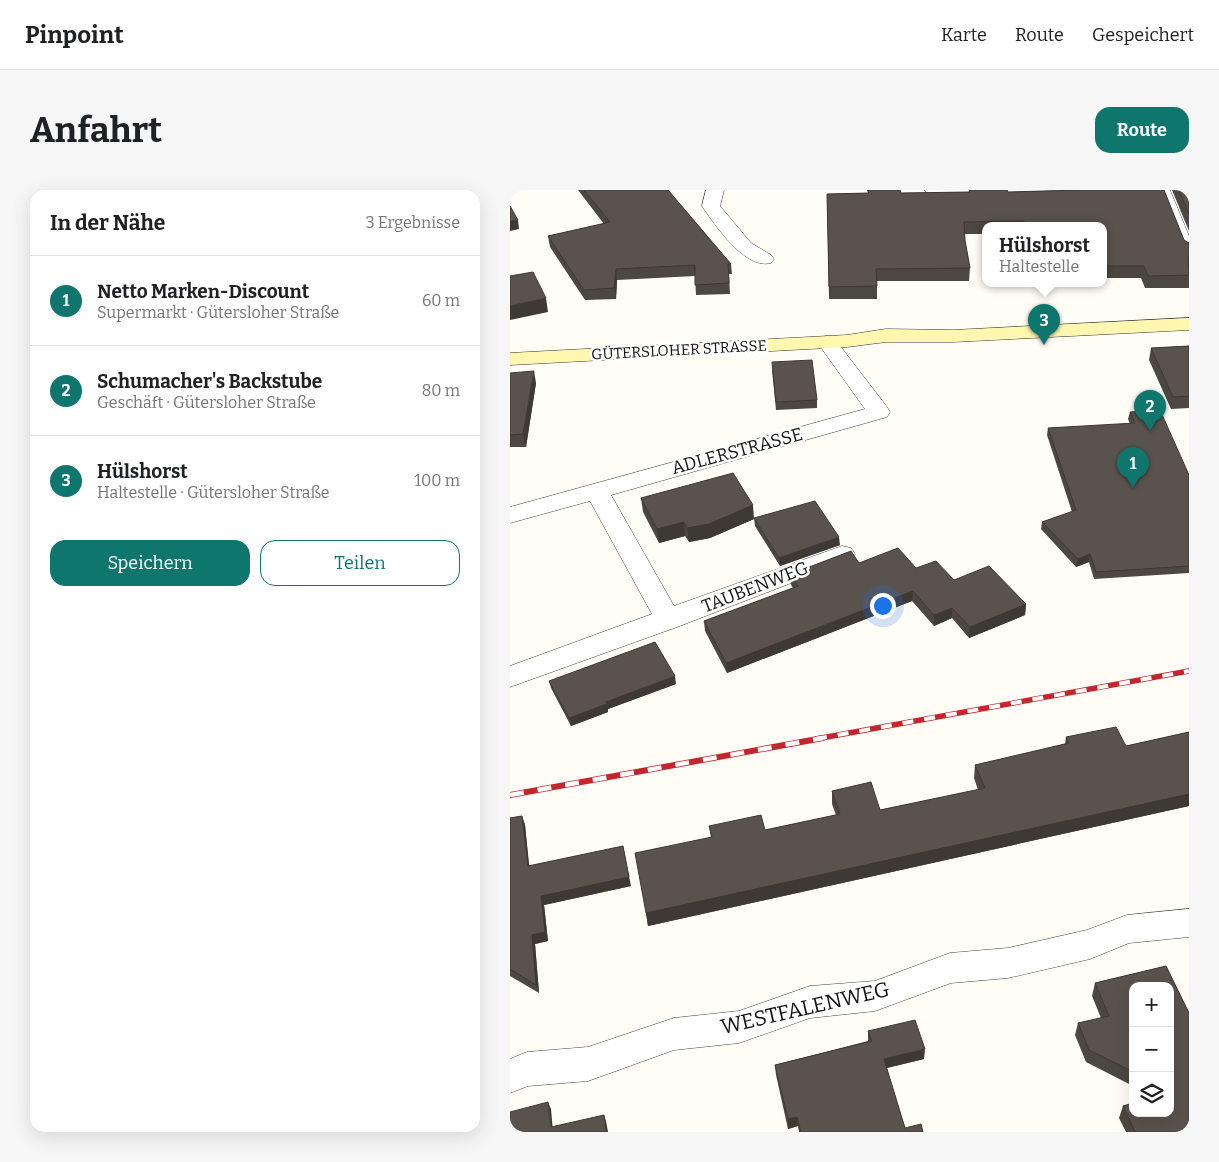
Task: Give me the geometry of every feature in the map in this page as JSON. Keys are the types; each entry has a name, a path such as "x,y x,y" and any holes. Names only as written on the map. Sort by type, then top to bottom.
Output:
{"main road":[{"name":"GÜTERSLOHER STRASSE","path":"510,359 837,341 866,345 950,336 1189,324"}],"street":[{"path":"715,190 711,206 744,247 764,259"},
{"path":"934,190 994,190"},
{"name":"ADLERSTRASSE","path":"510,515 879,412 837,341"},
{"path":"596,490 668,620"},
{"name":"TAUBENWEG","path":"510,677 842,554"},
{"name":"WESTFALENWEG","path":"510,1076 527,1069 588,1064 674,1034 738,1027 810,1002 875,996 950,968 1008,963 1090,944 1127,929 1189,923"}],"lane":[{"path":"1164,190 1183,223 1189,251"}],"building":[{"path":"584,190 668,190 731,264 728,264 729,283 695,285 695,265 616,269 614,288 584,290 548,236 610,222"},
{"path":"868,190 900,190 901,193 970,192 970,190 1007,190 1008,192 1164,190 1184,240 1189,243 1189,275 1148,276 1144,266 1107,266 1107,222 964,222 970,268 876,269 877,286 829,287 827,194 869,193"},
{"path":"1179,190 1189,190 1189,214"},
{"path":"510,206 518,220 510,221"},
{"path":"533,272 546,298 510,306 510,276"},
{"path":"1189,346 1189,396 1173,397 1151,348"},
{"path":"812,360 817,400 776,402 772,362"},
{"path":"534,371 523,434 510,435 510,373"},
{"path":"1160,410 1189,475 1189,566 1096,572 1090,554 1078,559 1042,522 1076,510 1048,428 1135,423 1130,412"},
{"path":"733,473 753,505 709,524 687,528 684,522 657,529 641,498"},
{"path":"815,501 839,537 779,558 754,518"},
{"path":"898,548 916,568 936,561 954,580 989,566 1026,604 970,627 952,608 934,615 913,591 726,663 704,621 798,586 791,574 851,551 859,563"},
{"path":"655,642 675,676 569,718 549,681"},
{"path":"1116,727 1126,746 1189,732 1189,794 646,913 635,853 712,837 709,826 761,815 765,830 840,814 832,791 871,782 880,810 985,788 975,765 1069,743 1066,737"},
{"path":"522,816 528,866 623,846 629,877 541,896 545,932 532,935 536,985 510,969 510,818"},
{"path":"1166,966 1174,982 1129,982 1129,1070 1089,1050 1078,1023 1109,1016 1095,983"},
{"path":"1174,982 1189,1013 1189,1132 1135,1132 1123,1106 1129,1104 1129,1117 1174,1117"},
{"path":"915,1020 925,1049 884,1059 905,1128 921,1124 923,1132 801,1132 797,1117 788,1119 775,1065 872,1041 868,1031"},
{"path":"548,1102 551,1127 604,1115 606,1132 510,1132 510,1112"}],"railway":[{"path":"816,739 1189,671"},
{"path":"510,795 823,738"}],"place":[{"name":"Hülshorst","path":"1044,345"},
{"name":"Schumacher's Backstube","path":"1150,431"},
{"name":"Netto Marken-Discount","path":"1133,488"}]}
